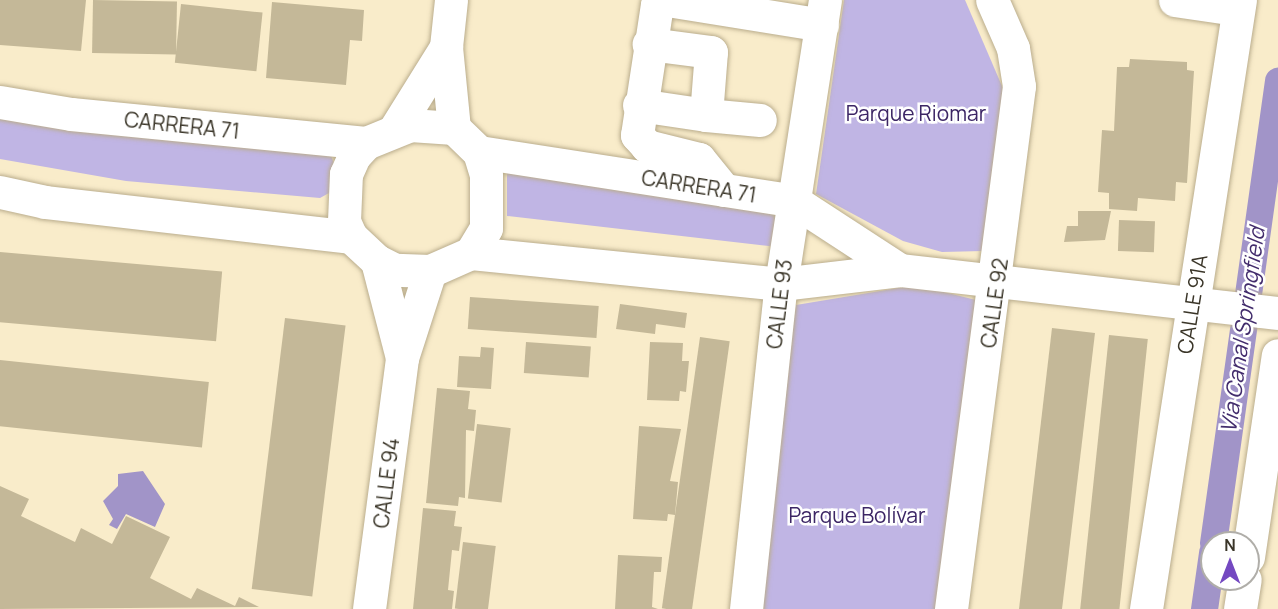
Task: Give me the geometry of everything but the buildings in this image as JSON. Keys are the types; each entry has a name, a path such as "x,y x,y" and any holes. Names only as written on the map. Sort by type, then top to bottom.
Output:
{"street":[{"path":"446,47 380,136 346,174 344,221 351,237 377,261 395,270 430,271 471,253 486,228 489,202 479,152 454,128 446,47 451,0"},
{"path":"724,190 699,159 647,146 637,135 639,105 657,5 668,0 824,12"},
{"name":"CALLE 92","path":"951,609 997,284 1019,86 1013,48 992,0"},
{"path":"1175,0 1238,4"},
{"name":"CALLE 91A","path":"1146,609 1203,304 1238,4"},
{"name":"CALLE 93","path":"746,609 781,284 824,12"},
{"path":"649,44 711,52 706,115"},
{"name":"CARRERA 71","path":"0,102 71,114 380,136"},
{"path":"639,105 760,120"},
{"path":"380,136 454,128"},
{"name":"CARRERA 71","path":"479,152 794,201 900,270"},
{"path":"0,192 45,202 351,237"},
{"name":"CARRERA 71","path":"471,253 781,284 900,270 997,284 1271,312"},
{"name":"CALLE 94","path":"377,261 402,358"},
{"name":"CALLE 94","path":"369,609 402,358 430,271"},
{"path":"1252,531 1278,355"},
{"path":"1240,609 1243,591"}],"green space":[{"name":"Parque Riomar","path":"844,0 965,0 1005,93 983,251 942,252 903,241 816,194"},
{"path":"0,109 330,153 335,166 329,193 320,198 126,181 0,159"},
{"path":"507,163 784,206 778,247 507,216"},
{"name":"Parque Bolívar","path":"916,285 976,300 937,609 764,609 754,586 796,305"}],"shaded area":[{"path":"143,471 165,504 155,527 126,514 117,529 109,525 113,519 103,501 118,486 118,474"}],"waterway":[{"name":"Via Canal Springfield","path":"1215,531 1278,81"},
{"name":"Via Canal Springfield","path":"1204,609 1207,591"}]}
